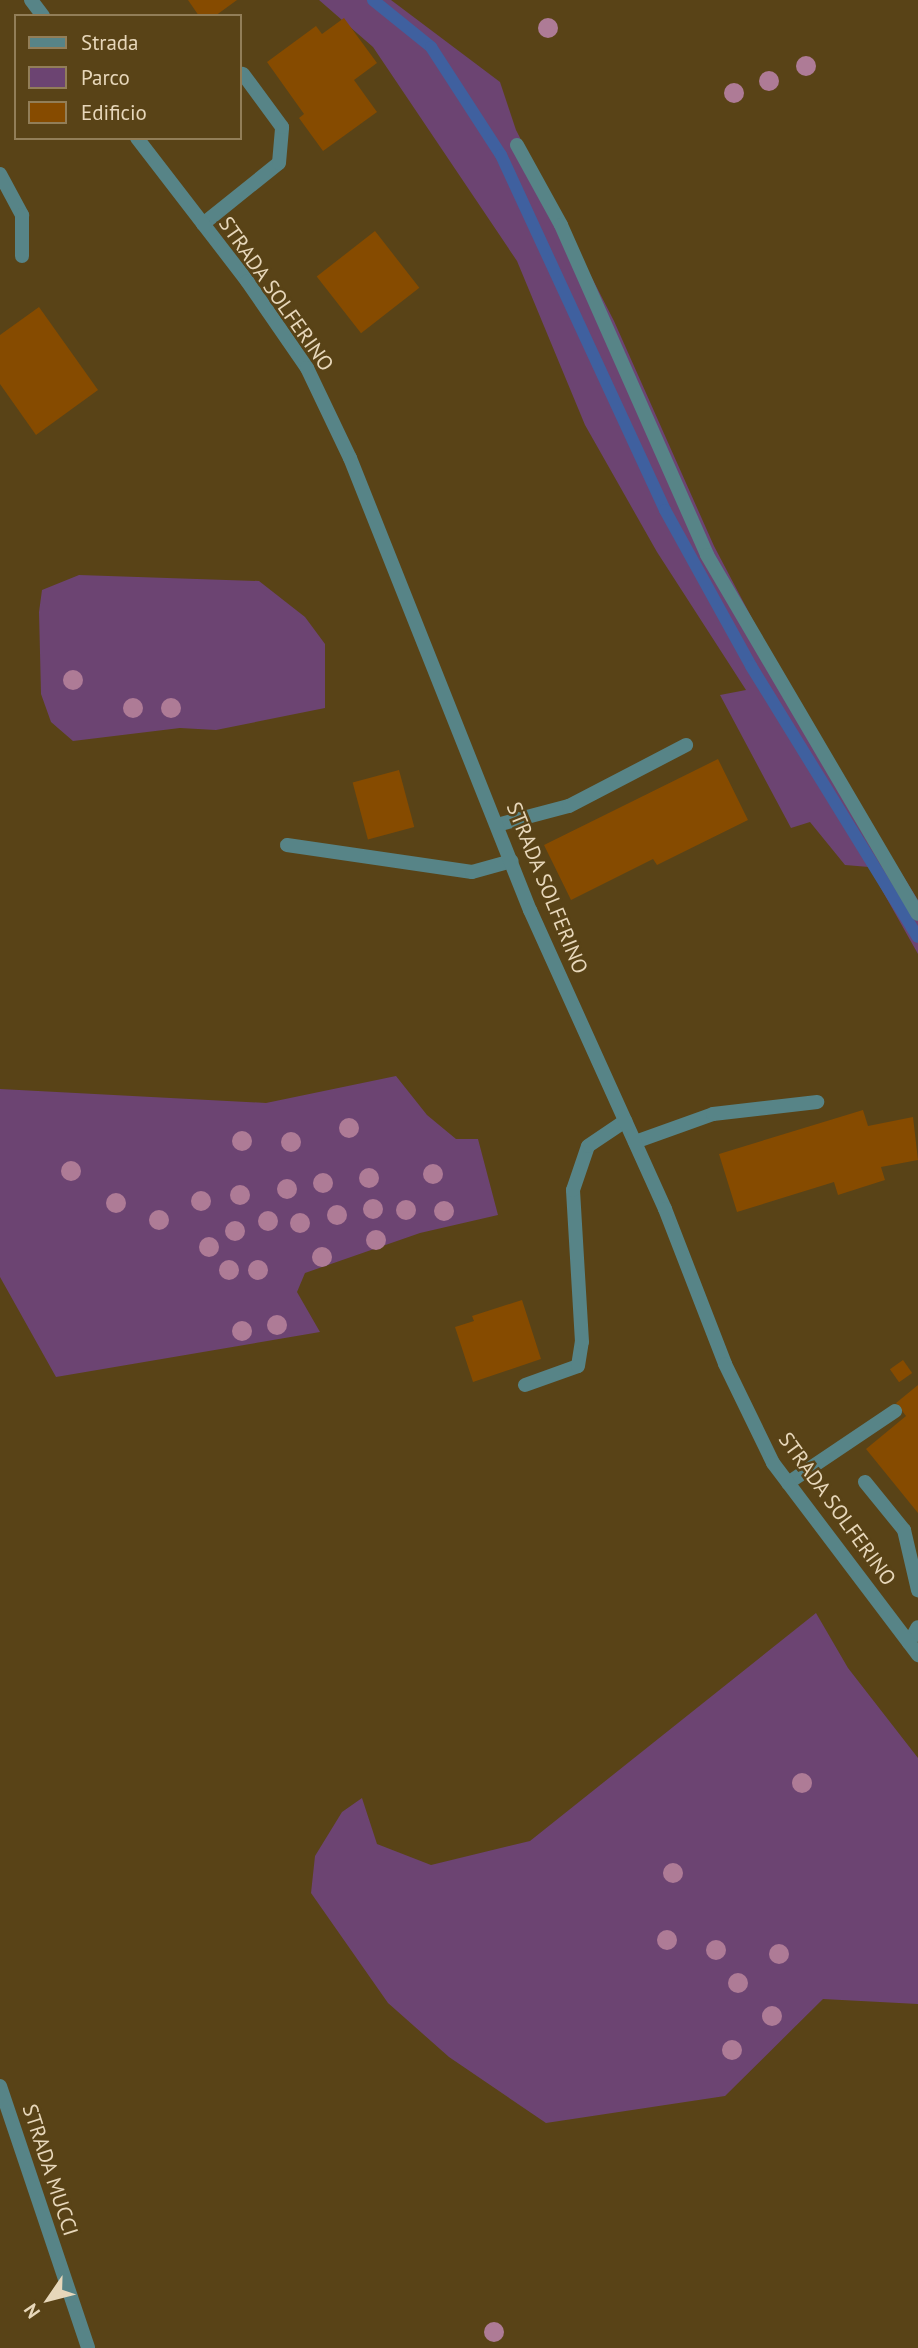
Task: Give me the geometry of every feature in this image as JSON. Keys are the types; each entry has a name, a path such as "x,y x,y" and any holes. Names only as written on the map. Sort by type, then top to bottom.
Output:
{"street":[{"path":"203,224 279,163 282,127 243,74"},
{"name":"STRADA SOLFERINO","path":"139,140 203,224 312,380 350,458 512,861 635,1142 725,1364 773,1463 918,1655"},
{"path":"517,145 573,250 707,555 918,914"},
{"path":"0,174 22,215 22,256"},
{"path":"498,825 569,806 687,745"},
{"path":"288,845 472,872 512,861"},
{"path":"635,1142 713,1114 817,1102"},
{"path":"525,1385 578,1366 582,1342 573,1190 587,1146 625,1121"},
{"path":"788,1483 895,1411"},
{"path":"865,1482 904,1530 918,1590"},
{"path":"909,1643 918,1627"},
{"name":"STRADA MUCCI","path":"0,2085 88,2348"}],"green space":[{"path":"319,0 391,0 500,82 516,130 614,321 714,546 800,710 918,900 918,954 869,867 845,865 810,822 791,828 720,695 746,690 657,552 585,425 517,261 373,47"},
{"path":"79,575 259,581 305,617 325,644 325,708 216,730 180,728 73,741 51,722 41,694 39,612 42,590"},
{"path":"396,1076 427,1115 456,1139 478,1139 498,1215 420,1233 305,1273 297,1292 320,1332 56,1377 0,1277 0,1089 266,1103"},
{"path":"816,1613 848,1668 918,1758 918,2004 823,1999 725,2096 546,2123 449,2057 388,2003 311,1893 315,1856 342,1812 362,1798 377,1844 431,1865 530,1841"}],"building":[{"path":"188,0 237,0 218,14 198,14"},
{"path":"344,18 377,63 354,80 377,112 323,151 299,118 304,114 267,62 316,26 322,34"},
{"path":"375,231 419,288 361,333 317,277"},
{"path":"39,307 98,390 36,435 0,384 0,335"},
{"path":"718,759 748,820 657,865 653,859 571,900 544,845"},
{"path":"399,770 414,827 368,839 353,782"},
{"path":"863,1110 868,1126 913,1117 918,1160 881,1167 885,1180 838,1195 834,1182 737,1212 719,1154"},
{"path":"522,1300 541,1359 473,1382 455,1327 474,1321 472,1316"},
{"path":"903,1360 912,1373 899,1382 890,1369"},
{"path":"918,1385 918,1513 866,1449 906,1416 896,1403"}],"waterway":[{"path":"373,0 431,47 501,155 665,510 751,666 918,937"}]}
